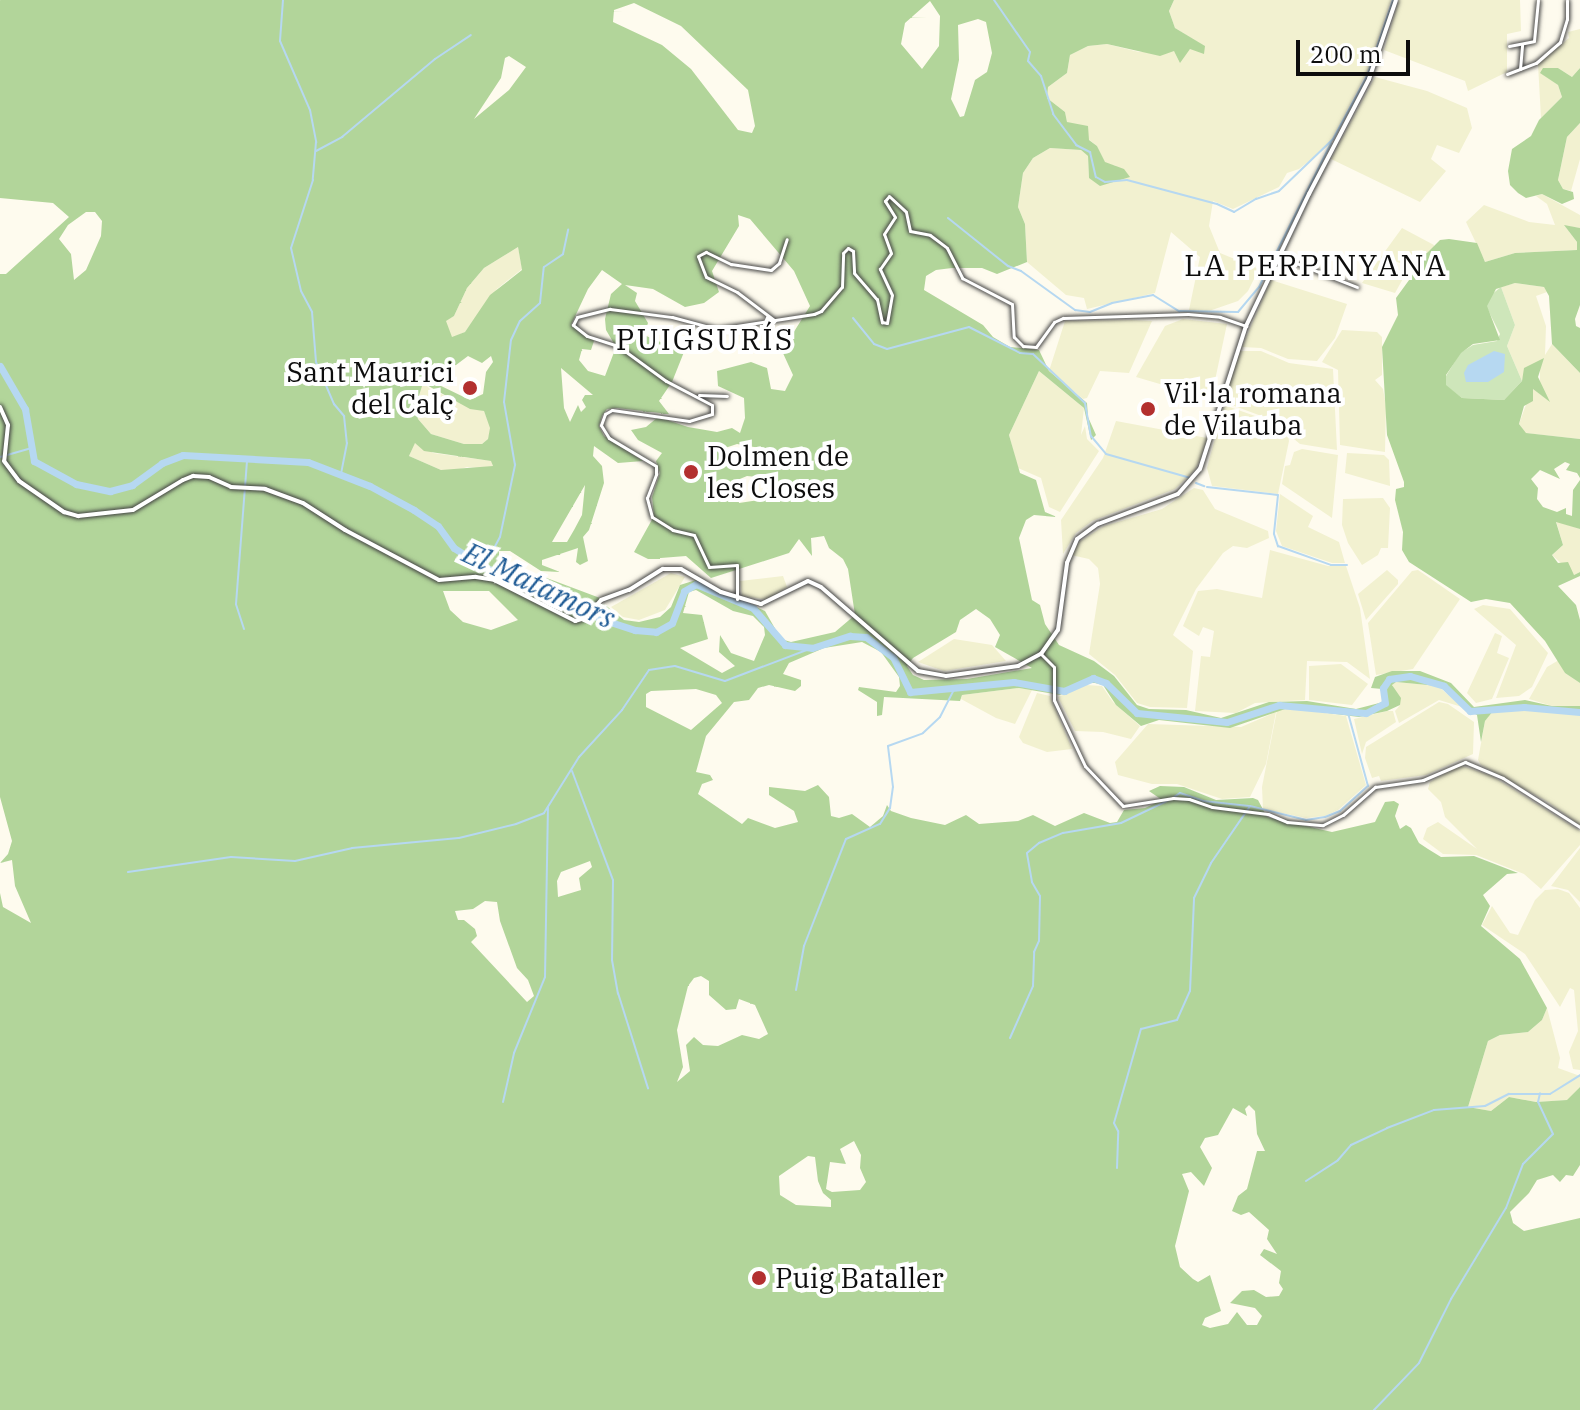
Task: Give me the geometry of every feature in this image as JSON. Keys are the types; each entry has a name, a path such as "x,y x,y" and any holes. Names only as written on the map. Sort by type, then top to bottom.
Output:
{"street":[{"path":"0,407 8,425 4,461 19,481 64,512 78,516 103,516 142,507 166,488 198,475 231,487 279,493 317,510 345,530 439,580 476,577 494,580 575,621 585,618 601,600 626,592 654,572 668,568 682,570 737,599 765,604 798,583 813,582 908,665 928,675 946,676 1011,668 1041,654 1060,622 1067,563 1077,539 1098,524 1171,498 1197,474 1246,326 1278,256 1369,79 1396,0"},
{"path":"1509,46 1534,41 1538,0"},
{"path":"1507,74 1540,60 1560,42 1567,19 1567,0"},
{"path":"1520,69 1522,45"},
{"path":"737,599 737,565 709,567 694,535 673,530 652,517 647,498 656,466 609,438 601,425 605,414 612,410 687,421 710,415 712,405 699,395 670,384 618,346 587,336 574,326 573,320 585,313 610,309 672,317 714,329 814,314 825,308 842,287 843,253 848,248 853,251 856,276 877,299 882,322 889,322 892,295 880,272 882,263 891,253 884,234 895,217 885,201 889,196 905,210 910,231 930,235 947,248 962,278 1010,303 1014,337 1023,346 1036,347 1054,322 1063,318 1188,314 1220,317 1246,326"},
{"path":"774,320 737,292 706,277 698,256 706,252 731,264 771,270 779,263 787,239"},
{"path":"1278,256 1357,287"},
{"path":"699,395 727,396"},
{"path":"1041,654 1054,667 1054,694 1085,766 1123,806 1189,799 1212,807 1268,814 1287,822 1323,825 1343,815 1375,787 1423,780 1465,762 1503,778 1580,827"}],"green space":[{"path":"0,0 1174,0 1169,11 1175,28 1205,46 1204,54 1190,49 1180,63 1174,51 1160,56 1107,44 1088,46 1070,55 1067,73 1048,87 1047,98 1065,112 1067,122 1088,126 1089,140 1097,146 1105,162 1124,169 1130,177 1100,186 1089,178 1088,156 1081,150 1050,148 1033,158 1023,173 1018,207 1025,224 1027,262 997,274 982,268 952,268 936,270 926,276 924,290 983,325 993,337 1010,347 1039,350 1049,371 1087,403 1088,417 1096,435 1091,440 1084,408 1039,371 1009,435 1020,473 1036,480 1045,512 1057,517 1034,515 1026,520 1019,538 1032,600 1040,605 1045,624 1059,645 1094,661 1114,676 1137,705 1149,709 1186,710 1221,718 1269,702 1307,701 1356,709 1383,702 1382,689 1371,688 1375,677 1392,671 1420,671 1451,683 1474,707 1525,700 1552,706 1580,706 1580,714 1512,709 1493,711 1485,721 1481,742 1477,715 1462,707 1451,694 1438,686 1396,682 1392,685 1401,698 1400,705 1387,711 1359,717 1288,708 1230,728 1159,720 1141,726 1116,705 1103,685 1095,683 1086,683 1060,695 1019,688 962,695 960,701 884,697 882,715 877,716 877,702 858,690 859,687 896,692 900,686 899,677 881,652 862,642 824,648 789,663 783,674 801,680 801,686 795,691 769,685 758,688 749,700 734,702 706,736 696,772 710,775 713,780 702,784 698,794 742,824 748,818 775,828 798,822 794,811 769,795 769,787 805,791 818,785 829,797 831,816 839,818 852,814 870,827 883,816 887,805 891,811 911,818 945,825 966,815 979,824 1018,821 1033,815 1055,826 1084,813 1110,823 1117,822 1124,810 1145,808 1162,800 1149,791 1160,786 1184,787 1216,800 1253,798 1258,800 1267,817 1332,832 1375,822 1385,802 1394,801 1399,804 1395,816 1400,829 1406,825 1411,828 1419,843 1441,857 1474,856 1518,873 1507,874 1483,895 1490,906 1481,926 1520,959 1547,1008 1542,1020 1528,1032 1500,1035 1488,1041 1468,1107 1491,1111 1509,1097 1536,1102 1567,1100 1580,1087 1580,1165 1573,1176 1566,1175 1560,1182 1553,1175 1537,1180 1510,1212 1513,1223 1524,1231 1580,1218 1580,1410 0,1410 0,893 3,907 31,923 15,886 12,860 0,863 8,854 12,841 0,797 0,274 6,274 69,217 53,203 0,198","holes":["930,1 940,16 939,46 922,69 901,44 905,23","634,3 681,26 748,90 755,126 752,133 738,130 691,69 662,45 613,22 614,10","978,19 986,22 992,53 987,72 975,80 964,116 960,117 951,99 959,60 958,25","509,56 526,67 509,90 474,119 501,78 505,58","86,212 95,212 102,221 101,236 86,270 74,280 71,254 59,239 68,225","738,215 750,219 794,271 810,306 782,351 793,375 785,391 771,389 767,368 751,362 717,371 718,386 744,398 745,418 740,433 732,428 717,432 688,427 658,417 646,427 631,430 638,440 662,453 656,461 660,473 652,497 654,516 634,552 648,559 686,556 711,578 789,553 799,539 812,556 811,538 824,536 829,548 843,559 848,569 855,615 835,632 791,642 781,639 765,611 696,580 680,585 671,607 660,617 639,622 624,620 604,604 596,606 600,598 512,565 499,557 499,551 510,551 541,571 560,572 542,565 542,560 578,548 576,562 580,565 588,561 583,537 589,530 604,483 602,466 593,456 594,446 618,463 643,461 604,436 599,426 602,416 607,409 617,408 669,414 659,401 672,382 684,352 644,335 648,323 635,301 637,293 625,285 653,289 685,307 704,303 719,292 712,271 739,226","518,247 522,270 490,295 465,332 452,337 446,321 454,316 467,288 484,268","602,270 622,284 611,294 605,319 606,330 616,347 605,376 588,371 579,360 582,349 591,350 594,341 571,325 588,289","468,356 482,363 491,356 493,362 486,372 483,394 470,400 437,384 430,369 434,363 445,367 456,365","561,368 593,395 585,395 582,400 586,407 581,412 578,405 570,422 564,408","423,383 470,409 484,411 490,428 488,439 482,444 464,444 431,434 418,419 415,408","415,443 424,451 491,461 493,466 441,470 409,456","737,444 765,449 771,460 768,469 737,470 735,462 723,461 725,448","747,476 757,477 778,489 779,497 739,503 735,481","585,485 582,515 567,542 552,542","696,590 733,611 753,616 764,627 765,635 754,661 731,653 720,635 719,652 735,666 722,673 680,648 708,639 702,615 683,613 689,592","443,591 489,591 518,620 491,630 463,622 450,610","976,609 990,619 1000,635 995,647 1032,668 967,679 924,680 913,675 907,666 913,658 956,632 960,620","696,689 716,695 722,703 691,730 646,707 646,694 651,691","590,861 592,867 579,878 581,890 558,897 557,881 561,872","485,901 497,902 500,921 517,968 528,980 534,996 527,1002 471,942 477,936 475,929 464,920 458,920 455,911 473,909","701,976 709,981 709,995 726,1010 736,1009 739,999 755,1005 768,1034 759,1039 742,1035 718,1046 703,1045 694,1037 686,1045 690,1071 677,1082 683,1067 677,1030 688,986 694,978","1249,1105 1255,1111 1257,1134 1265,1151 1257,1151 1247,1189 1238,1196 1232,1211 1241,1215 1249,1212 1269,1230 1267,1239 1277,1254 1264,1249 1260,1255 1281,1271 1279,1283 1283,1289 1279,1296 1266,1297 1254,1290 1242,1291 1230,1303 1255,1308 1262,1316 1257,1325 1247,1325 1237,1312 1228,1324 1210,1328 1202,1325 1205,1318 1221,1311 1210,1275 1198,1282 1193,1279 1180,1267 1175,1246 1189,1191 1182,1174 1191,1172 1204,1186 1212,1168 1200,1147 1205,1138 1218,1135 1233,1108 1247,1116 1245,1109","854,1141 861,1155 860,1168 866,1182 860,1190 832,1192 826,1189 830,1162 846,1164 840,1149","808,1156 815,1157 818,1181 823,1193 831,1200 831,1207 796,1205 780,1195 779,1176"]},
{"path":"1174,0 1391,0 1368,70 1329,145 1299,169 1287,173 1279,187 1233,209 1213,201 1209,226 1220,253 1259,269 1248,291 1238,301 1209,311 1189,310 1200,257 1171,232 1155,293 1087,309 1084,298 1066,295 1027,262 1025,224 1018,207 1023,173 1033,158 1050,148 1081,150 1088,156 1089,178 1116,166 1105,163 1097,146 1067,122 1065,112 1047,98 1048,87 1067,73 1070,55 1088,46 1107,44 1139,52 1174,51 1183,55 1190,49 1204,46 1175,28 1169,11"},
{"path":"1399,0 1520,0 1521,31 1507,34 1507,72 1468,91 1465,81 1384,50"},
{"path":"1580,29 1580,68 1572,77 1558,68 1541,73 1558,85 1562,97 1541,118 1538,64 1569,38 1568,32"},
{"path":"1543,68 1558,68 1572,77 1580,68 1580,123 1567,137 1558,180 1563,189 1573,192 1574,199 1562,204 1542,194 1526,198 1510,185 1508,171 1512,149 1531,136 1539,120 1562,97 1558,85 1540,73"},
{"path":"1375,77 1427,91 1467,108 1472,128 1459,153 1437,145 1431,159 1446,171 1420,202 1331,159"},
{"path":"1580,123 1580,159 1571,191 1563,189 1558,180 1567,137"},
{"path":"1542,194 1580,215 1580,228 1565,226 1577,242 1577,250 1515,253 1485,262 1466,222 1484,205 1529,222 1555,225 1547,204 1536,196"},
{"path":"1564,225 1580,228 1580,305 1575,319 1576,326 1580,328 1580,373 1552,344 1549,296 1544,287 1515,283 1496,289 1487,306 1500,340 1473,344 1461,353 1446,375 1446,385 1462,398 1504,400 1522,381 1524,368 1544,358 1538,377 1550,402 1533,389 1533,401 1524,406 1519,424 1526,433 1580,439 1580,478 1577,473 1566,470 1570,464 1565,462 1554,469 1560,479 1540,470 1531,479 1538,488 1537,499 1543,507 1557,512 1566,508 1566,514 1572,516 1573,490 1580,480 1580,529 1556,522 1563,545 1552,555 1558,563 1568,562 1574,575 1580,572 1580,576 1558,586 1576,605 1580,620 1580,683 1565,673 1545,641 1510,603 1486,599 1471,602 1409,562 1402,550 1403,532 1395,500 1396,489 1404,487 1404,482 1387,435 1382,347 1398,315 1396,298 1412,276 1415,255 1427,253 1440,240 1449,239 1477,243 1485,262 1515,253 1577,250 1577,242"},
{"path":"1402,228 1434,245 1433,256 1422,250 1411,251 1421,260 1411,268 1384,256 1405,275 1395,293 1362,283"},
{"path":"518,247 522,269 497,289 465,332 452,338 445,321 454,316 467,288 484,268"},
{"path":"1271,280 1347,304 1335,338 1317,361 1288,359 1261,348 1242,347"},
{"path":"1515,283 1544,287 1547,292 1536,296 1546,326 1545,355 1552,344 1580,373 1580,439 1525,433 1519,424 1532,388 1548,400 1540,386 1540,366 1524,373 1522,381 1507,346 1515,325 1501,287"},
{"path":"1501,287 1515,325 1507,346 1522,381 1504,400 1462,398 1446,386 1446,376 1460,353 1473,345 1497,341 1500,334 1486,306 1491,295"},
{"path":"1183,319 1227,324 1211,399 1136,377 1165,326"},
{"path":"1065,321 1152,321 1129,373 1100,371 1087,398 1083,399 1049,371"},
{"path":"1342,330 1377,332 1382,337 1382,375 1375,380 1383,389 1386,406 1385,452 1340,445 1338,370 1322,362"},
{"path":"1239,351 1261,351 1289,363 1333,369 1337,450 1300,444 1294,439 1298,435 1291,427 1224,402"},
{"path":"1039,371 1084,408 1081,435 1085,426 1087,439 1099,451 1060,512 1049,507 1041,478 1018,468 1009,435"},
{"path":"423,382 431,390 484,411 491,428 488,439 482,444 464,444 431,434 418,419 415,408"},
{"path":"1224,405 1286,427 1289,441 1278,494 1212,486 1207,468"},
{"path":"1116,421 1207,438 1202,456 1195,470 1175,489 1092,521 1076,533 1063,554 1061,520 1103,458"},
{"path":"415,442 433,453 492,461 493,466 491,469 467,467 455,471 441,470 409,456"},
{"path":"1302,449 1338,455 1332,518 1282,484 1285,466 1290,465 1294,452"},
{"path":"1347,453 1384,455 1389,460 1390,486 1345,473"},
{"path":"1194,488 1203,490 1215,509 1268,531 1269,538 1247,548 1233,546 1223,553 1196,589 1173,635 1193,651 1187,708 1150,707 1137,703 1115,675 1089,654 1100,584 1098,568 1089,559 1071,555 1079,542 1104,526 1162,509"},
{"path":"1280,494 1313,516 1308,527 1339,542 1345,563 1332,563 1282,546 1276,531"},
{"path":"1383,498 1390,508 1388,548 1381,548 1378,555 1362,565 1348,543 1342,525 1343,499"},
{"path":"1556,521 1580,529 1580,572 1574,575 1552,555 1563,545"},
{"path":"1270,550 1328,566 1346,566 1360,608 1370,679 1347,662 1307,661 1305,700 1255,703 1236,713 1195,711 1201,656 1210,657 1214,631 1203,627 1199,636 1183,626 1198,591 1217,589 1262,598"},
{"path":"1387,570 1398,580 1398,584 1366,620 1358,594"},
{"path":"1418,570 1460,599 1413,669 1376,675 1368,623 1412,571"},
{"path":"671,573 685,577 665,610 639,620 623,617 611,607"},
{"path":"783,576 787,587 769,600 742,596 740,581"},
{"path":"1483,605 1510,609 1548,653 1532,687 1519,696 1496,698 1516,645 1474,609"},
{"path":"1495,633 1502,636 1497,653 1509,658 1492,699 1476,703 1467,693"},
{"path":"954,639 992,645 1006,661 944,671 918,662"},
{"path":"1559,660 1565,673 1580,683 1580,706 1552,706 1529,699 1547,667"},
{"path":"1341,664 1368,684 1352,705 1309,700 1309,666"},
{"path":"1392,684 1438,686 1462,707 1439,700 1399,723 1395,711 1400,705"},
{"path":"1086,685 1102,686 1113,702 1140,726 1131,739 1103,732 1075,731 1058,697"},
{"path":"1019,688 1032,690 1015,724 996,718 961,699 962,695"},
{"path":"1037,693 1050,696 1072,749 1047,752 1023,743 1019,737"},
{"path":"1439,702 1448,704 1474,722 1473,754 1426,775 1381,781 1379,776 1372,778 1365,758 1366,747"},
{"path":"1289,708 1346,716 1366,785 1338,810 1325,816 1306,818 1263,809 1262,787 1277,710"},
{"path":"1512,709 1580,714 1580,825 1548,802 1481,765 1478,760 1485,721 1492,711"},
{"path":"1393,711 1396,722 1366,742 1362,754 1354,719"},
{"path":"1276,712 1266,764 1250,797 1222,799 1177,784 1152,784 1118,775 1115,762 1148,724 1241,727"},
{"path":"1459,765 1492,776 1580,831 1580,845 1541,889 1524,874 1476,855 1443,854 1423,839 1427,828 1438,822 1477,849 1445,817 1441,802 1428,789 1430,782"},
{"path":"1580,848 1580,902 1568,890 1551,886"},
{"path":"1558,889 1569,893 1580,908 1580,1070 1573,1069 1569,1052 1578,1031 1574,990 1570,988 1560,1007 1525,954 1482,925 1492,906 1510,933 1518,935 1535,900 1545,890"},
{"path":"1547,1008 1560,1058 1558,1068 1580,1076 1580,1087 1568,1100 1536,1102 1509,1097 1491,1111 1468,1107 1488,1041 1500,1035 1528,1032 1542,1020"}],"water":[{"path":"1494,351 1505,354 1504,372 1488,382 1466,382 1464,373 1468,365"}],"waterway":[{"path":"283,0 280,41 310,110 316,142 313,180 291,248 301,291 312,312 316,362 334,404 344,416 347,443 341,473"},
{"path":"994,0 1030,52 1028,61 1041,76 1053,114 1076,145 1090,152 1096,177 1105,182 1127,180 1217,204 1234,212 1256,199 1279,191 1333,139 1367,76 1393,0"},
{"path":"316,151 342,137 435,59 471,35"},
{"path":"948,218 1008,266 1021,271 1075,310 1090,312 1112,303 1153,295 1179,311 1238,312 1259,287 1331,143"},
{"path":"484,567 500,537 515,465 504,402 511,340 520,321 540,303 544,267 563,254 568,230"},
{"path":"853,318 874,344 887,349 969,327 1020,353 1033,354 1085,403 1091,436 1106,454 1190,478"},
{"name":"El Matamors","path":"0,366 25,409 34,461 76,484 110,491 132,485 162,463 183,455 308,462 370,486 414,510 438,526 454,548 484,567 567,601 601,619 635,630 656,632 672,623 684,591 696,584 753,608 785,645 812,648 850,636 866,637 893,657 910,692 1014,682 1064,691 1093,678 1106,683 1137,713 1227,722 1279,705 1366,713 1385,703 1383,688 1389,679 1410,676 1444,686 1470,711 1524,707 1580,712"},
{"path":"0,457 31,448"},
{"path":"244,629 236,604 247,460"},
{"path":"1196,483 1204,486"},
{"path":"1207,487 1278,495 1274,534 1278,546 1331,565 1347,565"},
{"path":"128,872 231,857 295,861 352,848 459,838 516,824 544,813 579,757 622,710 649,670 675,666 725,681 812,648"},
{"path":"796,990 804,946 846,839 880,824 890,808 893,787 888,746 923,733 940,717 955,688"},
{"path":"1117,1168 1118,1131 1114,1123 1141,1029 1177,1020 1190,991 1194,898 1211,863 1250,806 1306,820 1325,817 1340,811 1368,786 1348,713"},
{"path":"572,771 613,880 612,960 618,993 648,1088"},
{"path":"1174,797 1180,793 1203,801 1249,806"},
{"path":"1010,1038 1033,986 1034,952 1039,941 1040,896 1032,882 1027,853 1039,843 1063,833 1121,823 1169,800"},
{"path":"503,1102 514,1053 545,977 548,807"},
{"path":"1306,1181 1338,1160 1351,1145 1387,1128 1434,1110 1485,1106 1509,1094 1550,1094 1580,1075"},
{"path":"1374,1410 1419,1363 1451,1299 1506,1208 1523,1164 1553,1134 1538,1102 1540,1093"}],"place":[{"name":"Sant Maurici del Calç","path":"470,388"},
{"name":"Vil·la romana de Vilauba","path":"1148,409"},
{"name":"Dolmen de les Closes","path":"691,472"},
{"name":"Puig Bataller","path":"759,1278"}],"district":[{"name":"LA PERPINYANA","path":"1316,265"},
{"name":"PUIGSURÍS","path":"705,339"}]}
